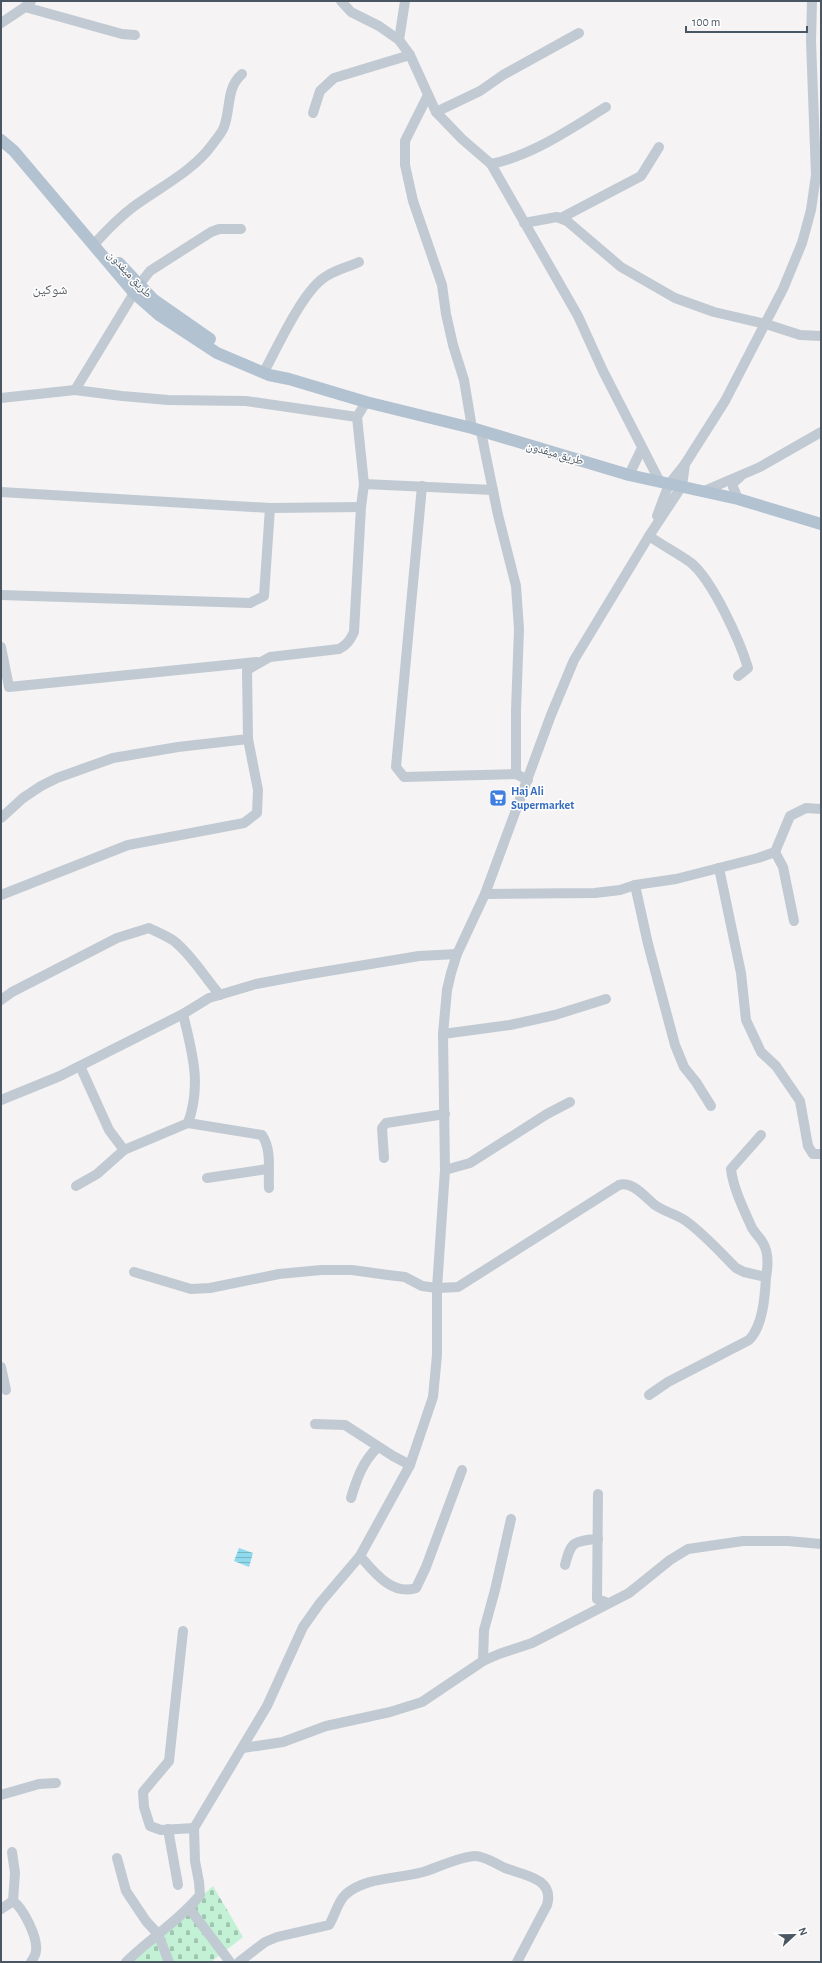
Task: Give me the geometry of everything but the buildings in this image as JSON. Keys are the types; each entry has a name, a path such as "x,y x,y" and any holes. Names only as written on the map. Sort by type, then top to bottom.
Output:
{"main road":[{"name":"طريق ميفدون","path":"1,131 25,151 137,289 233,354 289,379"},
{"name":"طريق ميفدون","path":"1,140 14,151 159,315 217,353 269,375 289,379 366,402 477,430 629,475 738,499 821,524"}],"street":[{"path":"341,1 351,12 380,26 399,40 410,55 436,112 462,140 491,164 578,316 603,371 642,448 664,483"},
{"path":"399,40 405,1"},
{"path":"648,536 664,483 685,464 725,401 766,324 783,289 802,243 811,210 816,175 817,110 812,1"},
{"path":"1,24 28,4 122,34 135,35"},
{"path":"436,112 480,91 503,75 579,33"},
{"path":"313,113 320,91 334,78 410,55"},
{"path":"98,240 118,219 177,177 212,146 224,128 230,104 230,92 234,81 242,74"},
{"path":"428,95 405,141 405,165 413,201 442,285 446,314 453,345 464,380 493,490 506,556 516,586 519,629 516,710 516,774"},
{"path":"491,164 509,160 525,154 606,107"},
{"path":"561,218 640,176 659,147"},
{"path":"524,223 549,217 561,218 567,221 621,267 675,298 714,312 766,324 800,335 821,336"},
{"path":"76,390 137,289 150,271 211,232 219,229 241,228"},
{"path":"266,368 299,310 318,282 326,276 359,262"},
{"path":"1,398 76,390 161,399 246,401 357,417"},
{"path":"1,895 128,845 244,823 257,813 258,802 248,739 247,670 261,662 280,655 339,649 345,646 354,632 361,507 364,484 357,417 366,402"},
{"path":"704,491 770,462 821,432"},
{"path":"629,475 642,448"},
{"path":"126,1962 189,1908 200,1895 195,1861 194,1828 267,1706 303,1627 320,1603 360,1556 410,1465 433,1397 437,1355 437,1288 445,1170 443,1034 447,990 457,954 485,894 551,715 574,660 648,536 682,486 685,464"},
{"path":"738,499 733,488 733,483 743,475"},
{"path":"364,484 493,490"},
{"path":"422,486 396,767 404,777 516,774 528,780"},
{"path":"1,492 270,508 361,507"},
{"path":"1,595 250,603 264,596 270,508"},
{"path":"648,536 690,563 700,573 737,634 743,650 748,668 738,676"},
{"path":"1,647 5,690 261,662"},
{"path":"1,818 22,798 41,786 58,778 113,758 178,747 248,739"},
{"path":"485,894 595,893 620,890 635,885 676,879 758,858 775,852 790,816 806,808 821,809"},
{"path":"775,852 783,867 794,921"},
{"path":"719,868 741,973 746,1020 761,1052 776,1066 800,1101 808,1146 813,1154 821,1154"},
{"path":"635,885 648,944 675,1045 684,1067 696,1082 711,1106"},
{"path":"1,1000 12,992 117,938 149,928 173,940 189,955 220,995"},
{"path":"1,1100 60,1076 183,1014 209,998 256,984 419,956 457,954"},
{"path":"443,1034 510,1025 555,1015 606,999"},
{"path":"183,1014 194,1060 195,1074 194,1106 188,1123"},
{"path":"80,1066 109,1130 124,1150"},
{"path":"445,1170 470,1163 547,1114 570,1102"},
{"path":"384,1158 382,1128 386,1123 445,1114"},
{"path":"76,1186 97,1174 124,1150 188,1123 262,1135 265,1139 269,1159 269,1188"},
{"path":"649,1394 668,1382 749,1340 756,1333 762,1309 768,1263 764,1244 753,1229 732,1180 730,1169 761,1135"},
{"path":"207,1178 268,1169"},
{"path":"134,1272 191,1289 210,1288 279,1274 321,1270 352,1270 405,1277 422,1286 437,1288 458,1286 622,1184 637,1190 666,1212 678,1216 690,1224 736,1268 744,1272 766,1277"},
{"path":"1,1367 6,1390"},
{"path":"315,1424 345,1425 352,1428 378,1447 410,1465"},
{"path":"351,1498 357,1479 367,1458 378,1447"},
{"path":"360,1556 380,1578 394,1587 402,1589 416,1588 426,1567 462,1470"},
{"path":"598,1494 597,1599 608,1603"},
{"path":"483,1662 484,1630 495,1590 511,1519"},
{"path":"565,1565 569,1550 575,1544 583,1540 598,1539"},
{"path":"243,1748 283,1742 326,1726 390,1712 422,1702 483,1662 499,1654 532,1643 629,1593 670,1560 688,1549 743,1541 821,1544"},
{"path":"183,1631 169,1761 143,1792 144,1807 150,1826 161,1830 194,1828"},
{"path":"1,1795 39,1784 56,1783"},
{"path":"168,1829 178,1885"},
{"path":"12,1852 14,1873 13,1901"},
{"path":"239,1962 265,1942 277,1937 329,1925 340,1901 345,1895 364,1885 422,1872 475,1856 529,1875 542,1883 548,1891 549,1898 547,1904 517,1962"},
{"path":"117,1858 126,1891 146,1921 158,1934 169,1962"},
{"path":"1,1909 13,1901"},
{"path":"13,1901 19,1905 26,1917 36,1943 36,1952 31,1962"},
{"path":"189,1908 230,1962"}],"green space":[{"path":"213,1886 243,1937 211,1962 128,1962"}],"water":[{"path":"239,1548 253,1553 249,1567 234,1561"}],"place":[{"name":"Haj Ali Supermarket","path":"498,798"}],"district":[{"name":"شوكين","path":"50,289"}]}
